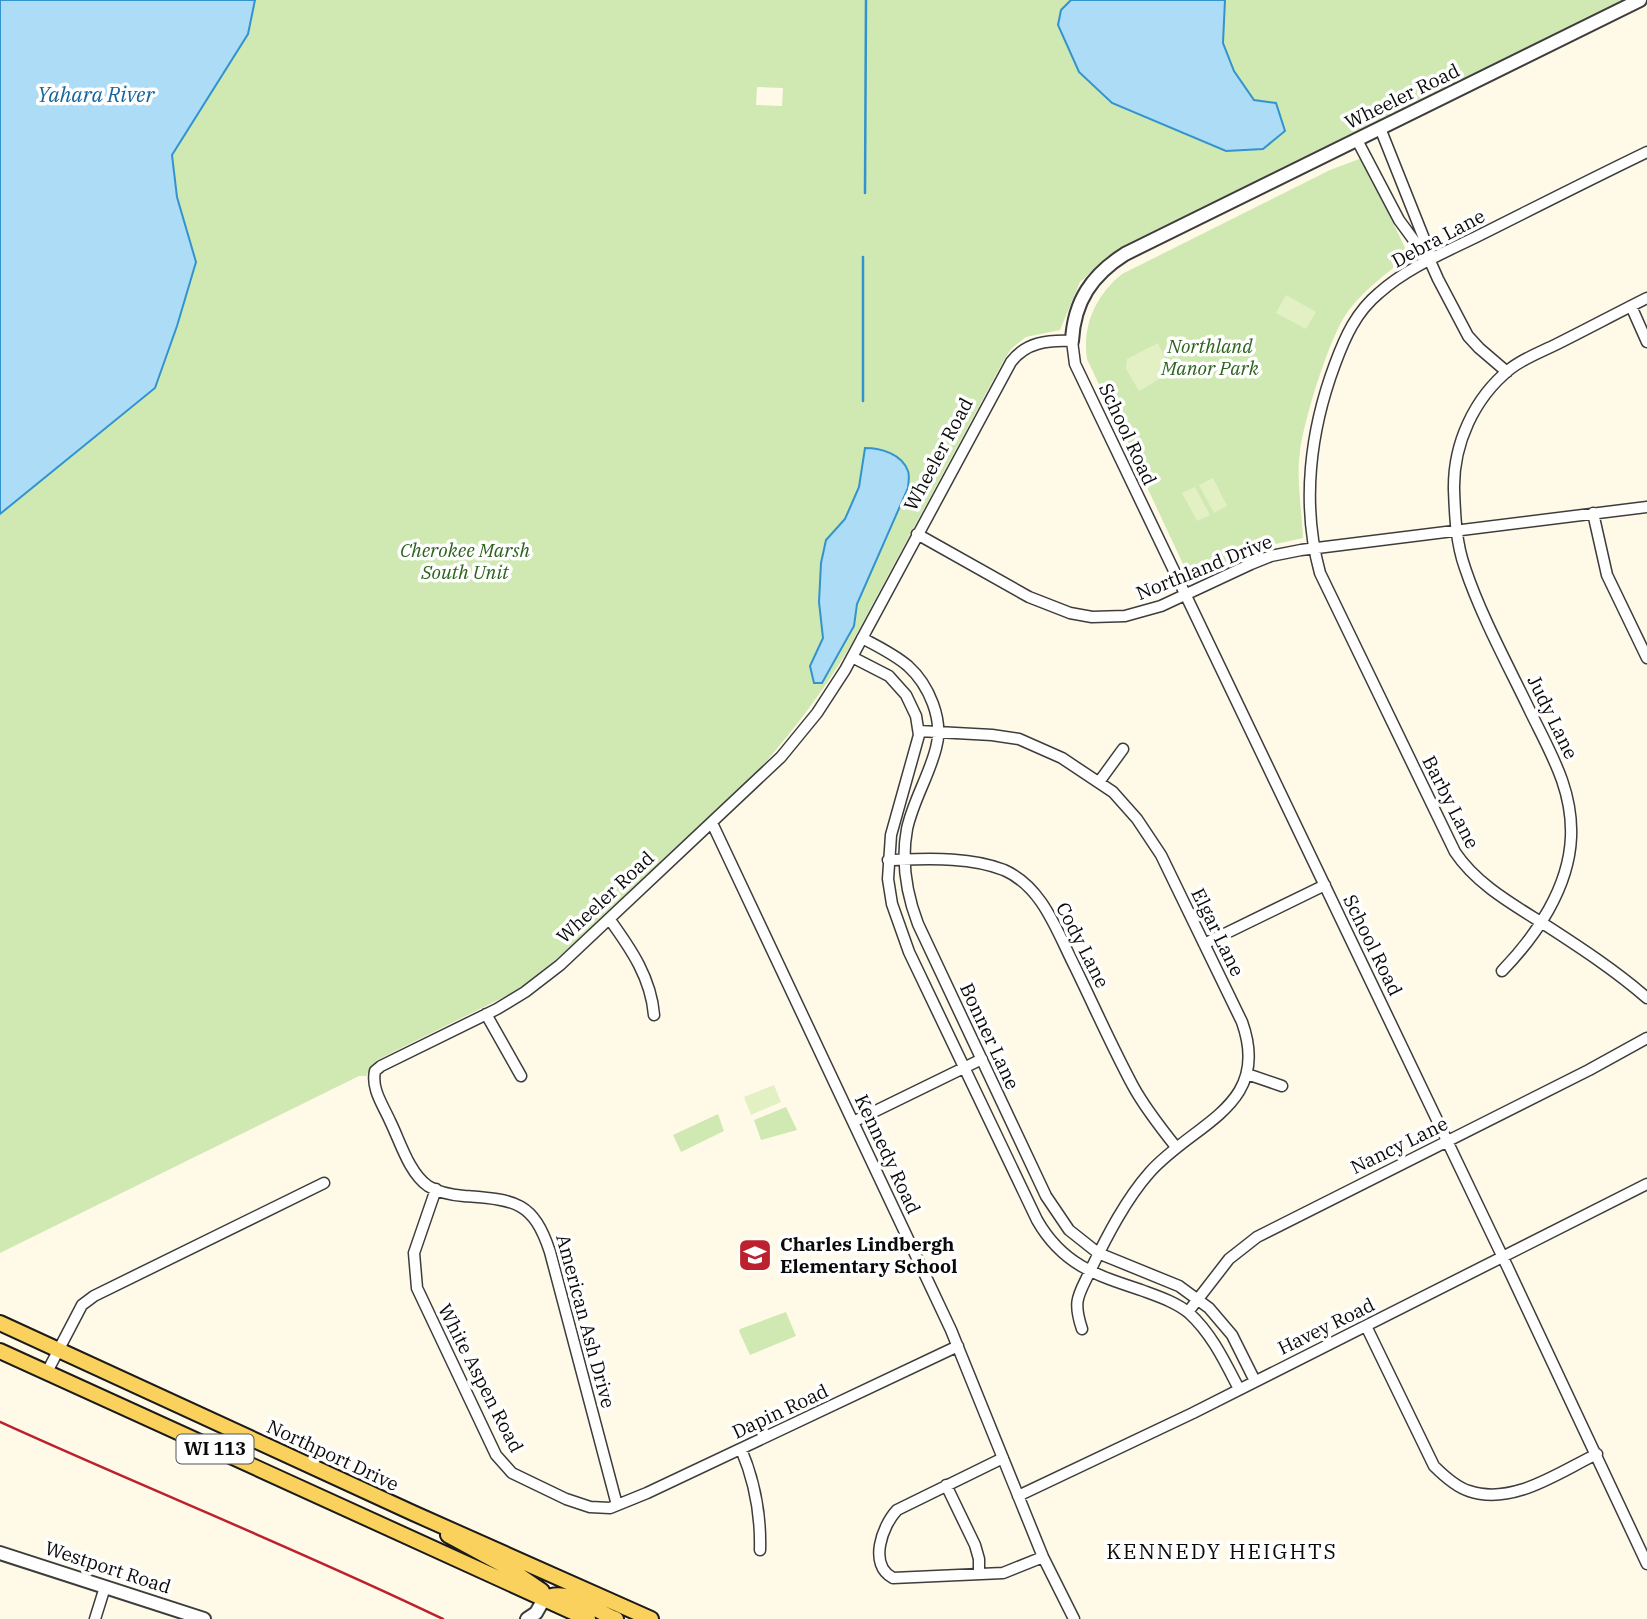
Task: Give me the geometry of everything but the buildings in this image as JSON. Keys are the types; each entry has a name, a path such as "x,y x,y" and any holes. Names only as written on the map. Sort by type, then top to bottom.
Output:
{"main road":[{"name":"Northport Drive","path":"0,1323 413,1513 652,1619"},
{"name":"WI 113","path":"0,1351 588,1619"},
{"path":"413,1513 469,1548 520,1575 542,1591 544,1599 554,1594 564,1595 616,1619"}],"street":[{"name":"Wheeler Road","path":"436,1189 426,1184 410,1163 374,1088 374,1075 381,1066 486,1014 539,982 610,920 797,740 852,657 997,385 1016,355 1036,343 1072,341 1075,317 1084,293 1095,277 1125,254 1640,0"},
{"path":"1380,128 1425,241 1430,261"},
{"path":"1357,140 1399,220 1430,261 1468,336 1507,372"},
{"name":"Debra Lane","path":"1313,549 1310,471 1313,441 1325,391 1350,327 1377,294 1393,281 1430,261 1647,152"},
{"name":"Judy Lane","path":"1502,971 1524,947 1553,901 1567,865 1571,834 1567,794 1555,759 1465,570 1457,530 1454,473 1460,444 1471,416 1507,372 1647,298"},
{"path":"1631,306 1647,342"},
{"name":"School Road","path":"1072,341 1075,364 1597,1454 1647,1564"},
{"name":"Northland Drive","path":"917,534 1029,597 1070,613 1092,617 1125,615 1161,606 1271,556 1647,507"},
{"path":"1593,513 1607,575 1647,658"},
{"name":"Barby Lane","path":"1313,549 1327,589 1455,852 1466,869 1626,980 1647,998"},
{"name":"Bonner Lane","path":"862,638 908,666 920,679 935,710 937,747 907,830 906,883 918,924 1046,1196 1069,1230 1098,1253 1179,1286 1198,1298 1226,1325 1255,1381"},
{"path":"852,657 889,676 912,705 919,731"},
{"name":"Bonner Lane","path":"919,731 897,808 888,860 888,879 896,921 1021,1189 1045,1234 1069,1258 1090,1272 1157,1296 1188,1312 1221,1353 1239,1389"},
{"name":"Elgar Lane","path":"919,731 1019,739 1062,758 1113,792 1153,841 1249,1041 1247,1074 1234,1101 1176,1147 1149,1173 1106,1236 1078,1297 1076,1308 1082,1329"},
{"path":"1099,782 1124,749"},
{"name":"Kennedy Road","path":"712,823 958,1346 1043,1557 1073,1619"},
{"name":"Cody Lane","path":"888,860 978,863 1014,876 1037,896 1054,922 1134,1088 1153,1119 1176,1147"},
{"path":"1204,944 1325,886"},
{"path":"610,920 647,981 654,1015"},
{"path":"486,1014 521,1076"},
{"name":"Nancy Lane","path":"1188,1312 1229,1259 1257,1237 1647,1038"},
{"path":"853,1122 982,1059"},
{"path":"1247,1074 1282,1086"},
{"path":"47,1372 82,1305 94,1296 324,1183"},
{"name":"Havey Road","path":"1018,1496 1239,1389 1647,1184"},
{"name":"American Ash Drive","path":"436,1189 447,1194 501,1200 519,1205 540,1224 554,1265 617,1505"},
{"name":"White Aspen Road","path":"436,1189 414,1253 417,1288 496,1455 512,1473 566,1499 596,1508 617,1505"},
{"path":"1366,1325 1434,1466 1461,1487 1489,1494 1513,1493 1597,1454"},
{"name":"Dapin Road","path":"617,1505 958,1346"},
{"path":"741,1449 756,1492 761,1522 760,1550"},
{"path":"1003,1458 906,1505 890,1517 882,1538 879,1558 886,1574 893,1578 1012,1571 1043,1557"},
{"path":"946,1485 975,1545 979,1574"},
{"name":"Westport Road","path":"0,1553 204,1619"},
{"path":"95,1619 105,1587"},
{"path":"527,1619 536,1613 544,1599"}],"green space":[{"name":"Cherokee Marsh South Unit","path":"255,0 1071,0 1061,10 1058,25 1079,72 1112,103 1226,151 1254,100 1234,71 1223,42 1225,0 1623,0 1133,241 1107,257 1080,282 1060,330 1026,337 1012,348 1005,358 848,650 792,730 727,804 578,940 516,991 377,1060 366,1076 359,1076 0,1253 0,514 155,388 196,262 177,197 172,155 248,34","holes":["757,87 783,88 782,106 756,105","879,448 900,459 908,472 895,517 857,604 854,626 836,659 810,666 823,638 819,602 821,563 826,540 845,519 859,487 865,449"]},
{"name":"Northland Manor Park","path":"1362,158 1409,256 1370,288 1349,310 1326,357 1312,399 1300,452 1299,484 1303,538 1253,549 1190,579 1087,359 1087,334 1093,312 1105,291 1122,274 1330,170"},
{"path":"1286,295 1316,312 1306,329 1276,313"},
{"path":"1158,343 1171,372 1139,391 1126,369 1127,359"},
{"path":"1213,478 1227,506 1214,513 1199,485"},
{"path":"1195,487 1210,515 1197,521 1182,493"},
{"path":"774,1085 781,1102 751,1115 744,1097"},
{"path":"786,1107 797,1130 761,1140 754,1120"},
{"path":"718,1114 724,1131 681,1152 673,1135"},
{"path":"786,1312 796,1336 750,1355 740,1329"}],"water":[{"name":"Yahara River","path":"0,0 255,0 248,34 172,155 177,197 196,262 155,388 0,514"},
{"path":"1071,0 1225,0 1223,43 1234,71 1254,100 1276,103 1285,131 1263,149 1226,151 1112,103 1079,72 1058,25 1061,10"},
{"path":"865,448 884,451 901,460 909,473 908,488 857,604 854,626 822,683 814,683 810,666 823,638 819,602 821,563 826,540 845,519 859,487"}],"waterway":[{"path":"865,193 866,0"},
{"path":"863,257 863,401"}],"railway":[{"path":"0,1422 443,1619"}],"place":[{"name":"Charles Lindbergh Elementary School","path":"755,1255"}],"district":[{"name":"KENNEDY HEIGHTS","path":"1222,1552"}]}
